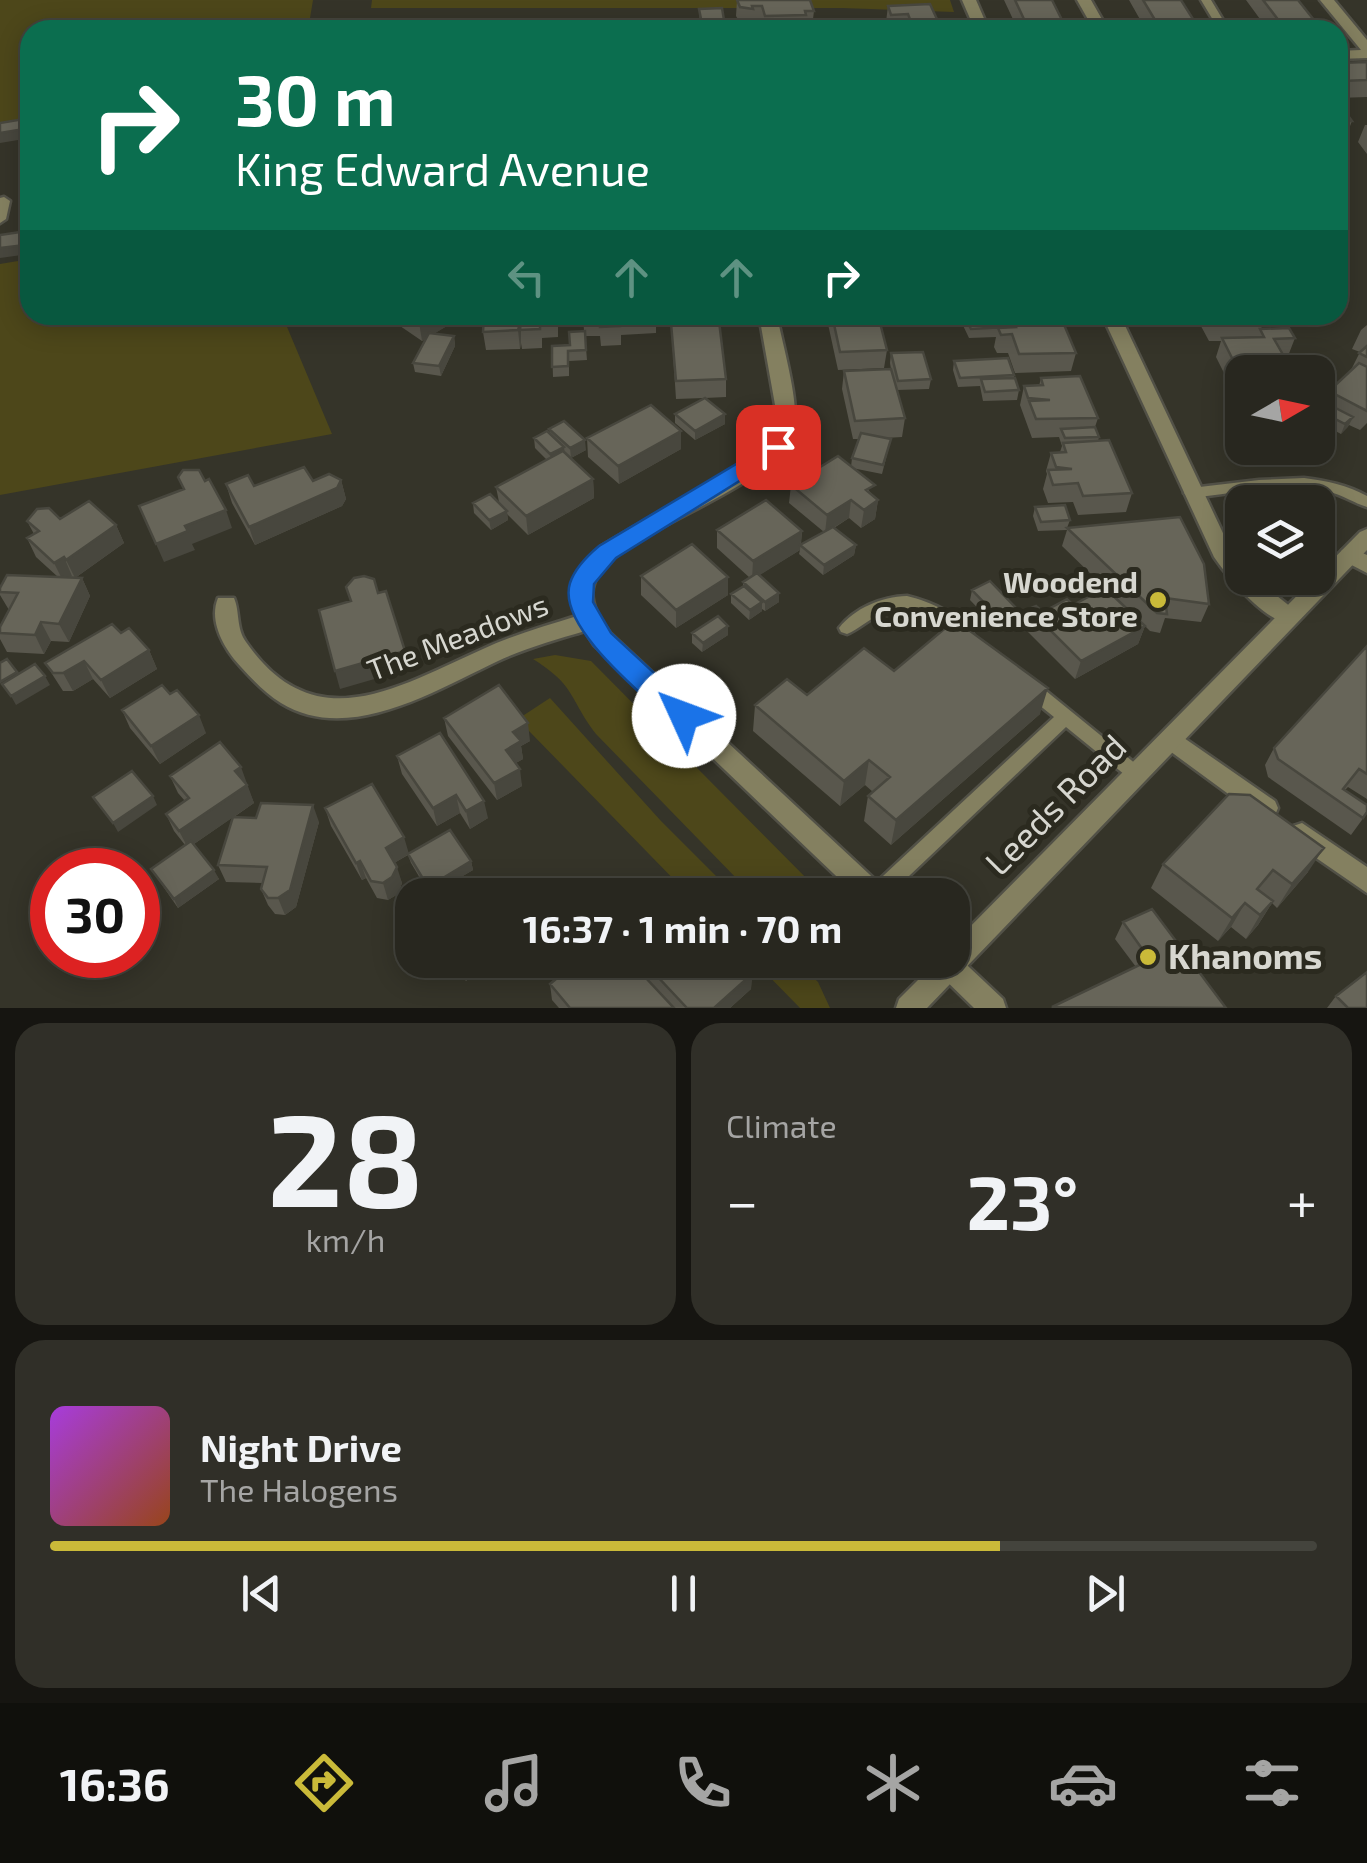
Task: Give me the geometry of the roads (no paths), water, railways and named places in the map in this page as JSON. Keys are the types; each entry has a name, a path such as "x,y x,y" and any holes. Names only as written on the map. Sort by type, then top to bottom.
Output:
{"street":[{"path":"1327,0 1342,20"},
{"path":"1348,27 1367,52"},
{"path":"770,325 786,416 786,432 778,447 599,559 582,584 581,603 602,640 857,878"},
{"path":"1115,325 1221,552 1239,577 1288,617"},
{"name":"Leeds Road","path":"970,938 1288,617 1358,560 1367,537"},
{"name":"The Meadows","path":"226,604 226,626 234,646 282,694 310,706 345,709 381,702 513,645 588,621"},
{"path":"1171,739 1367,882"},
{"name":"Leeds Road","path":"909,1008 933,978"},
{"path":"962,978 993,1008"}],"lane":[{"path":"0,219 4,200"},
{"path":"1191,493 1312,482 1350,492 1367,502"},
{"path":"847,628 869,610 897,602 918,602 931,607 976,644"},
{"path":"1021,680 1136,774"},
{"path":"893,878 1066,717"}],"place":[{"name":"Woodend Convenience Store","path":"1158,600"},
{"name":"Khanoms","path":"1148,957"}]}
